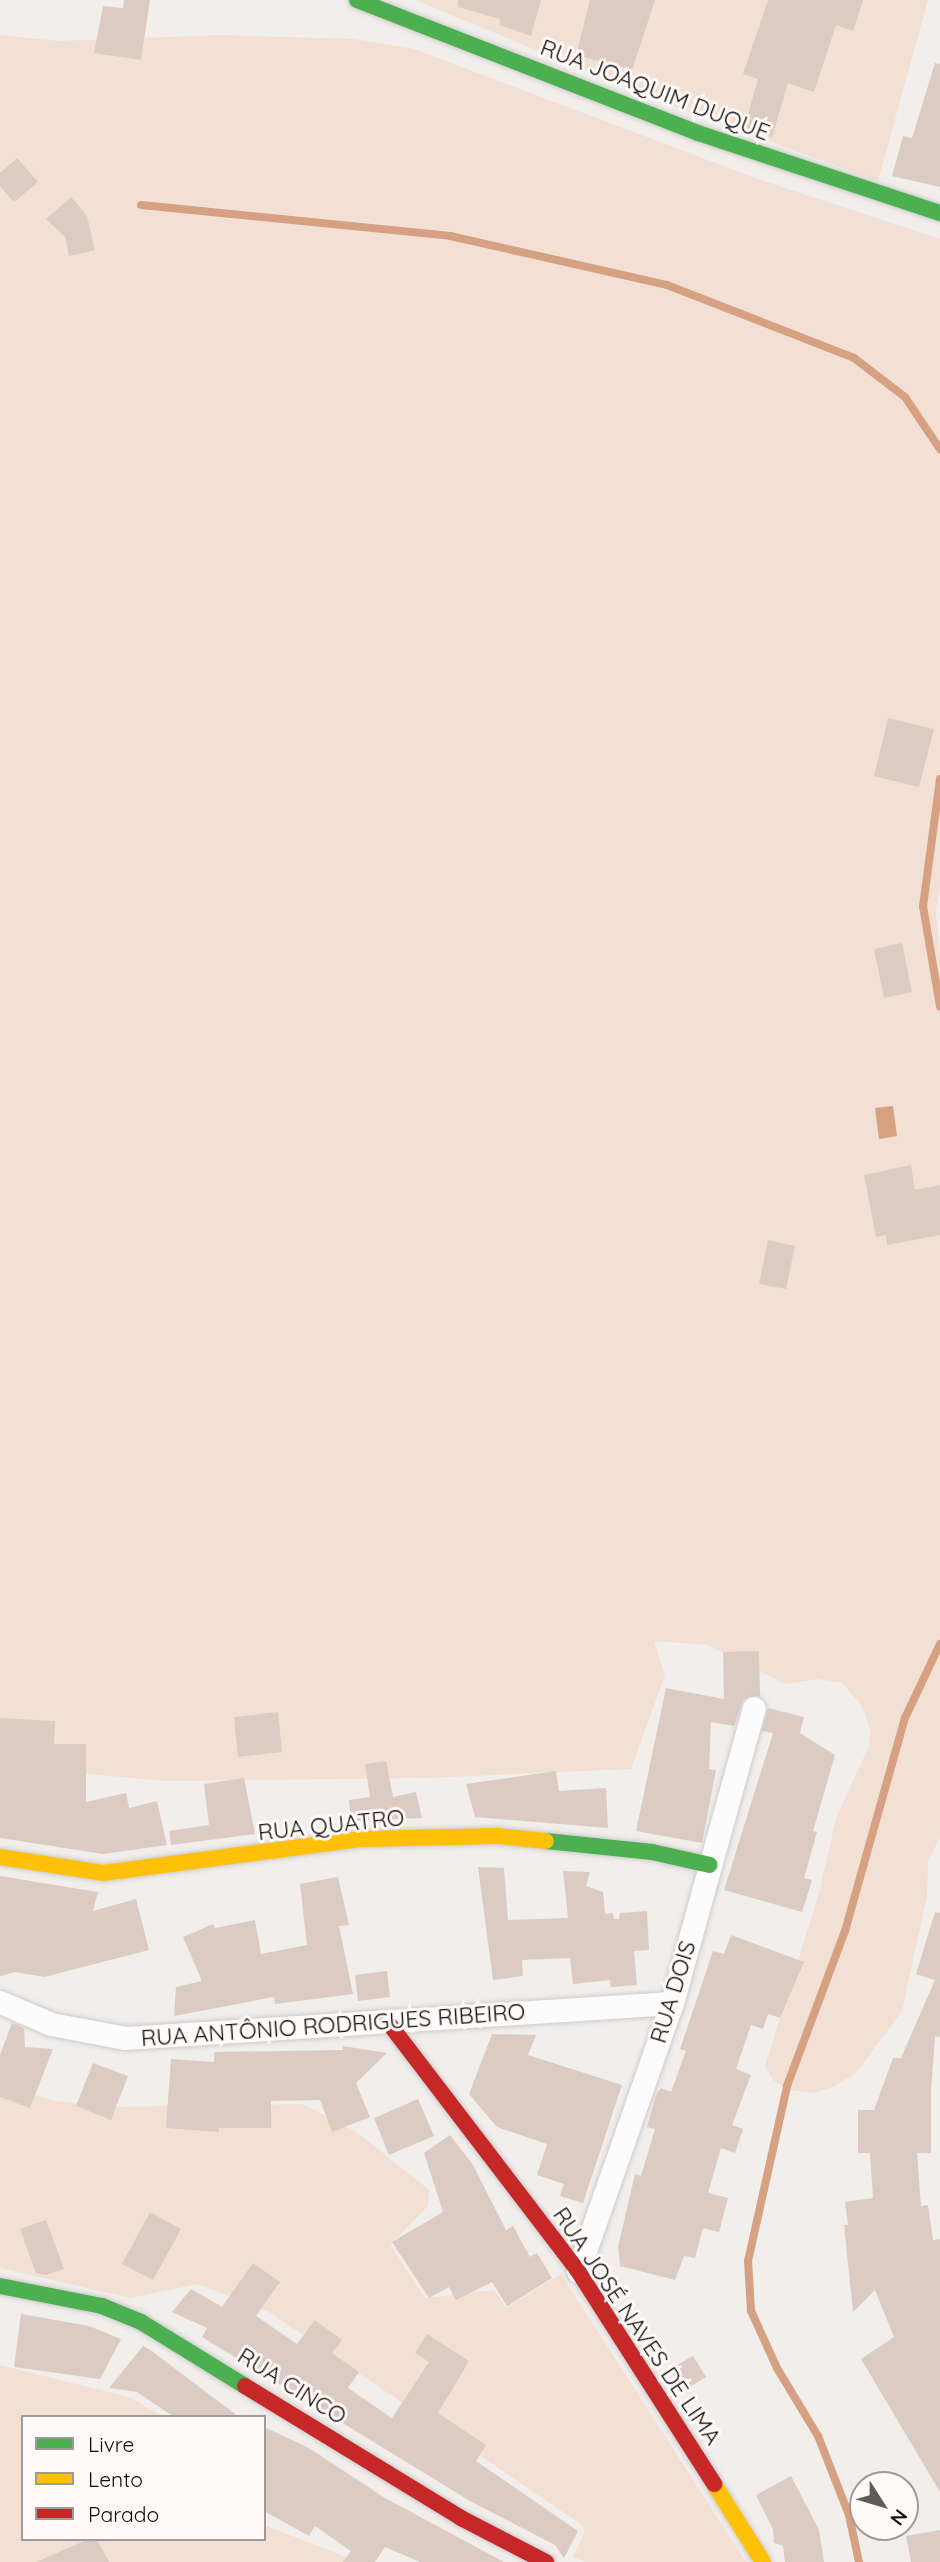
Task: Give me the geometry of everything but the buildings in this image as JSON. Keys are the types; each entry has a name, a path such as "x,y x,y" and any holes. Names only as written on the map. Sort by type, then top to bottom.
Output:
{"street":[{"name":"RUA JOAQUIM DUQUE","path":"357,0 698,133 940,213"},
{"name":"RUA DOIS","path":"578,2271 672,2003 754,1708"},
{"name":"RUA QUATRO","path":"0,1857 103,1873 362,1839 498,1836 652,1852 710,1865"},
{"name":"RUA ANTÔNIO RODRIGUES RIBEIRO","path":"0,2002 51,2024 125,2038 672,2003"},
{"name":"RUA JOSÉ NAVES DE LIMA","path":"387,2021 578,2271 763,2562"},
{"name":"RUA CINCO","path":"0,2286 102,2306 141,2322 461,2518 546,2562"}],"shaded area":[{"path":"415,0 928,0 878,181 654,99"},
{"path":"0,35 58,41 221,35 354,39 414,49 758,179 940,239 940,884 936,913 940,956 940,1837 928,1861 927,1896 902,2011 856,2073 833,2087 812,2093 790,2090 774,2081 765,2066 819,1893 836,1818 869,1746 870,1730 862,1706 842,1683 817,1679 785,1684 708,1645 654,1641 665,1675 631,1769 425,1778 164,1781 0,1766"},
{"path":"893,1106 897,1136 879,1139 875,1108"},
{"path":"0,2085 55,2101 106,2107 303,2104 358,2133 429,2190 428,2206 390,2245 425,2298 494,2290 506,2308 561,2274 746,2562 585,2562 573,2557 585,2531 582,2525 269,2312 198,2284 130,2298 0,2268"},
{"path":"0,2365 129,2397 161,2415 21,2415 21,2541 266,2541 266,2526 359,2562 0,2562"}],"waterway":[{"path":"141,205 450,236 667,285 854,358 905,397 940,449"},
{"path":"940,779 923,906 940,1007"},
{"path":"859,2562 849,2515 818,2436 777,2368 751,2311 748,2261 787,2086 845,1931 905,1718 940,1644"}],"traffic: fast":[{"path":"357,0 698,133 940,213"},
{"path":"546,1841 652,1852 710,1865"},
{"path":"0,2286 102,2306 141,2322 245,2386"}],"traffic: slow":[{"path":"0,1857 103,1873 362,1839 498,1836 546,1841"},
{"path":"714,2484 763,2562"}],"traffic: jam":[{"path":"387,2021 578,2271 714,2484"},
{"path":"245,2386 461,2518 546,2562"}]}
